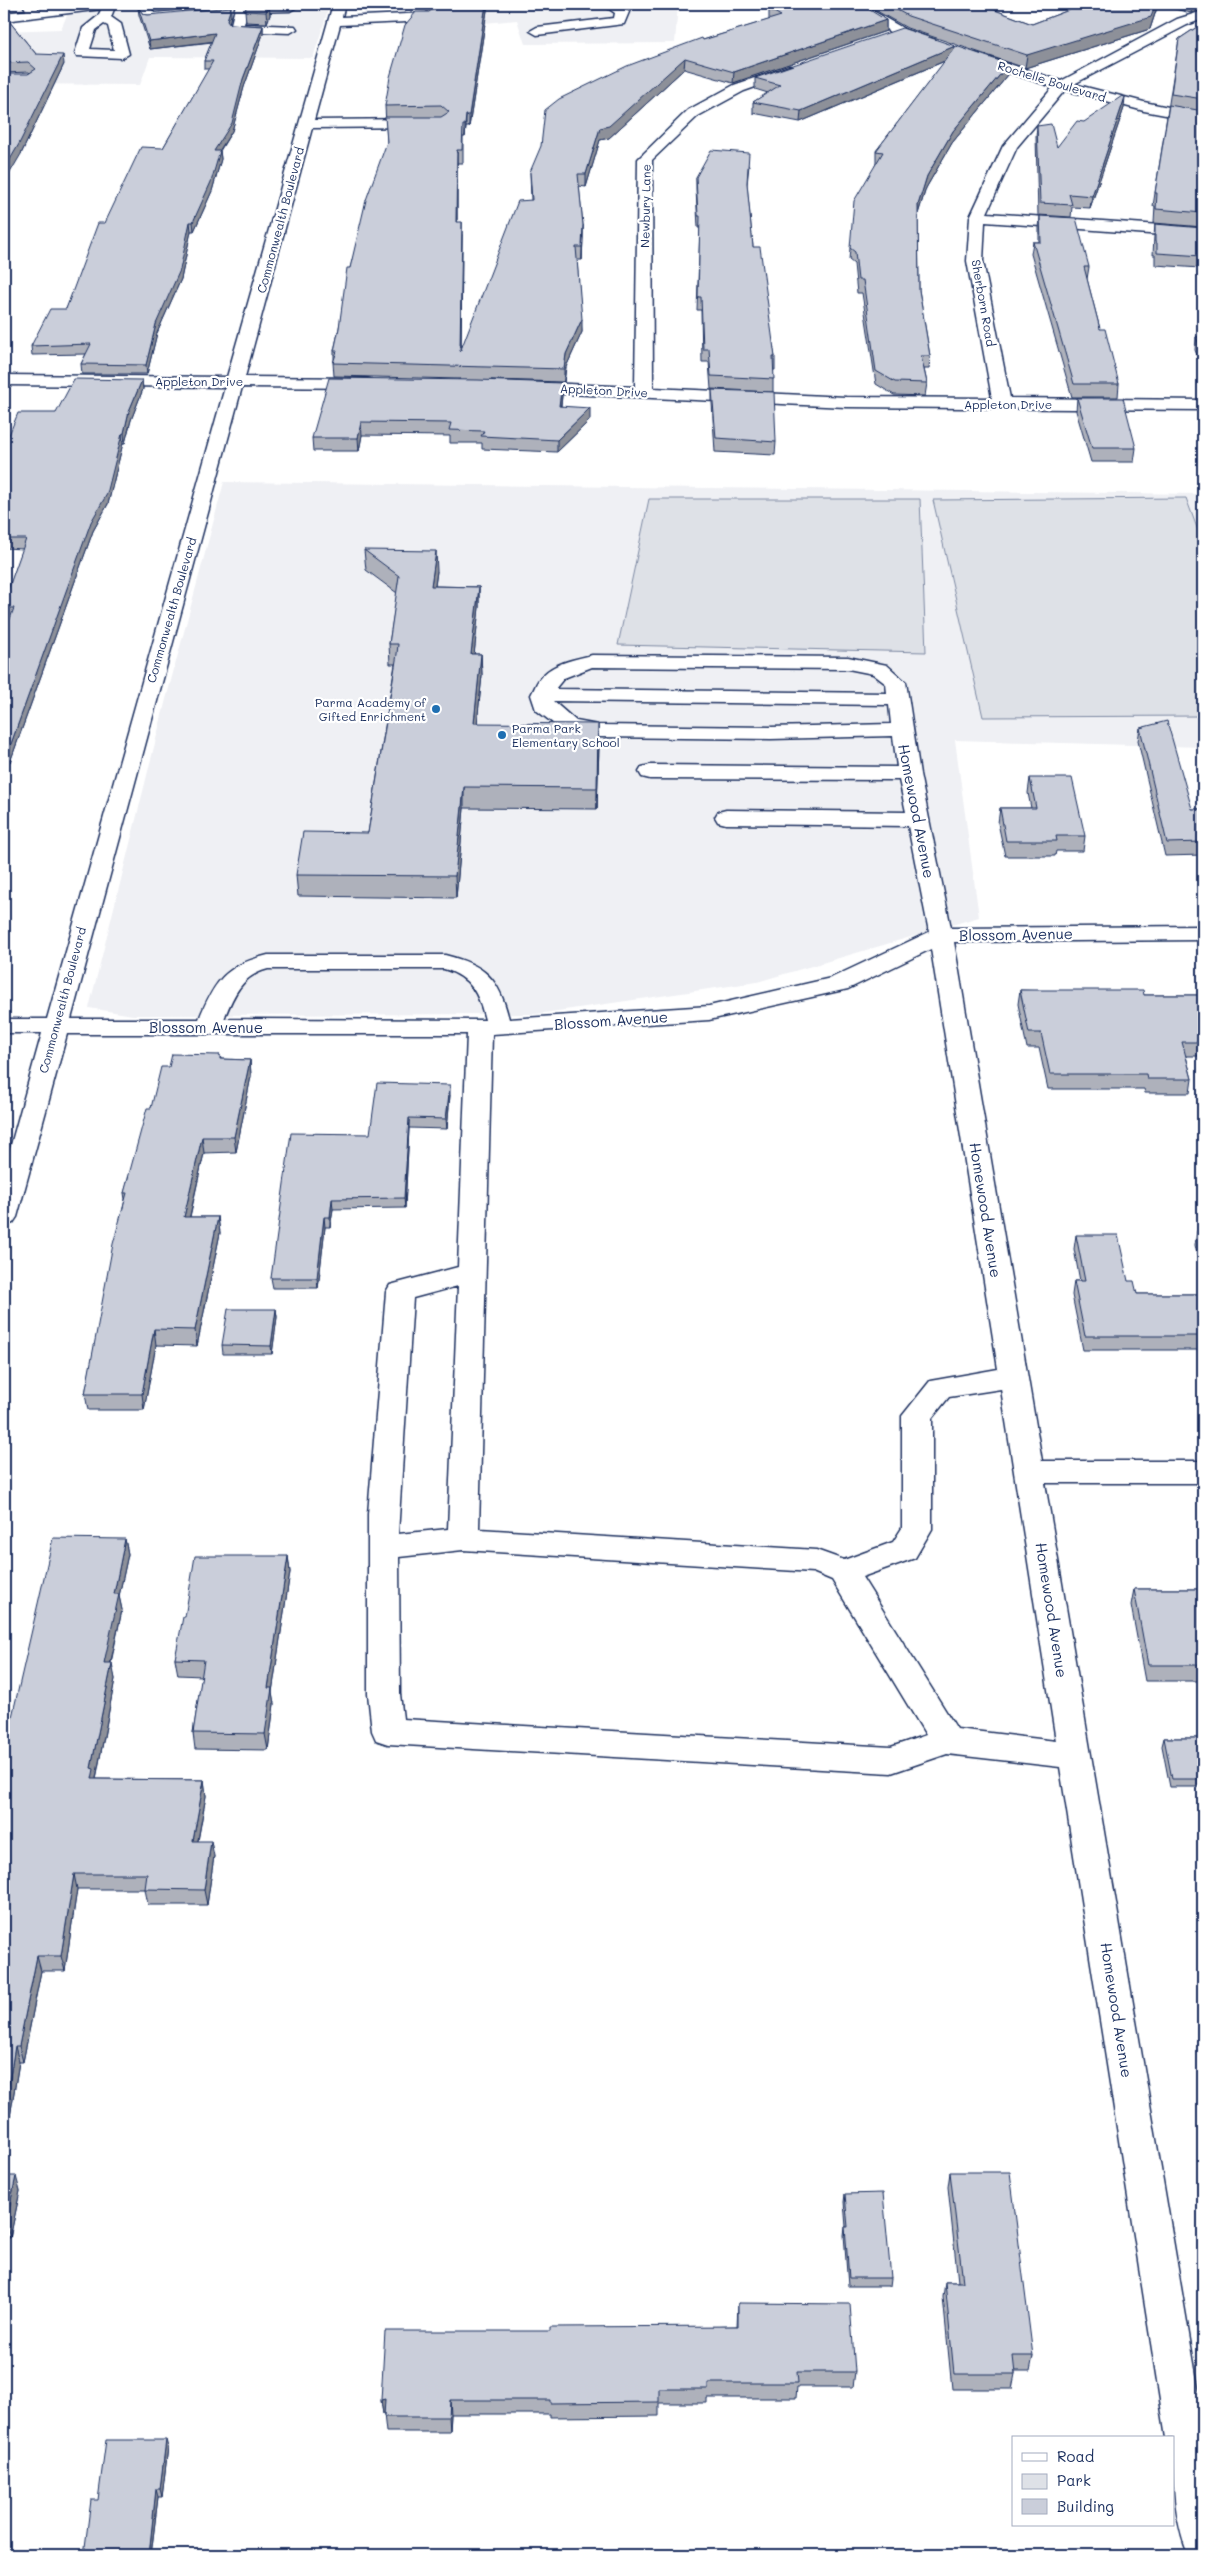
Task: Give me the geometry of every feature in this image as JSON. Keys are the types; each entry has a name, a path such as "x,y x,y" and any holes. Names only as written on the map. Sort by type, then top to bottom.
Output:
{"street":[{"path":"4,16 31,8 110,4 104,18"},
{"path":"143,4 149,17 214,11 213,4"},
{"path":"290,28 238,28 241,6 290,7 296,4"},
{"path":"537,31 619,21 622,12 608,4"},
{"path":"852,4 901,32 945,48"},
{"path":"337,12 429,16"},
{"name":"Commonwealth Boulevard","path":"4,1217 337,12"},
{"name":"Sherborn Road","path":"1002,404 975,261 978,216 1010,146 1061,86 1182,22 1203,15"},
{"path":"878,40 901,32"},
{"name":"Rochelle Boulevard","path":"963,54 1061,86 1155,110 1203,118"},
{"name":"Newbury Lane","path":"644,392 645,159 693,113 738,88 807,64"},
{"path":"306,124 441,123"},
{"path":"978,216 1203,233"},
{"name":"Appleton Drive","path":"4,380 382,383"},
{"name":"Appleton Drive","path":"507,386 846,402 1203,405"},
{"path":"898,691 880,669 848,663 592,661 557,673 549,679 541,696 543,706 569,726 598,731 771,733 830,730 902,730"},
{"path":"541,696 898,691"},
{"name":"Homewood Avenue","path":"898,691 909,774 941,935 1014,1377 1203,2539"},
{"path":"650,772 909,774"},
{"path":"726,817 918,819"},
{"name":"Blossom Avenue","path":"4,1026 490,1028 709,1013 838,984 941,935 1203,933"},
{"path":"208,1027 220,998 235,974 251,965 268,962 445,962 465,966 484,982 492,995 472,1273 463,1539"},
{"path":"472,1273 400,1292 383,1514 384,1694 388,1731 892,1760 947,1741 1075,1756"},
{"path":"844,1572 904,1550 917,1529 917,1416 940,1388 1014,1377"},
{"path":"1029,1472 1203,1472"},
{"path":"383,1547 463,1539 816,1561 844,1572 947,1741"}],"shaded area":[{"path":"4,4 330,4 313,58 150,57 140,85 4,84 4,31 61,29 71,6 4,13"},
{"path":"367,4 678,4 675,43 525,44 517,20 475,24 361,23"},
{"path":"224,482 1203,494 1203,747 955,740 979,917 757,982 537,1014 133,1015 89,1008 165,703"}],"green space":[{"path":"1186,498 1203,544 1203,716 983,717 933,500"},
{"path":"649,499 920,499 926,652 618,645"}],"building":[{"path":"247,4 269,4 266,12 245,11"},
{"path":"433,4 486,4 469,115 466,115 465,125 463,125 462,150 457,150 456,222 462,222 460,352 518,201 532,200 530,172 541,146 545,110 559,99 627,66 702,38 703,40 781,16 769,9 801,4 860,4 886,20 734,72 685,58 609,126 600,128 586,174 578,174 583,225 582,247 576,247 582,319 566,354 564,369 333,363 337,351 334,351 347,268 350,268 366,200 387,142 385,117 441,117 449,112 441,105 385,106 390,77 405,25 416,12 429,12 437,6"},
{"path":"886,4 979,4 1032,24 1085,4 1156,4 1151,17 1027,55 908,16"},
{"path":"138,7 143,14 148,15 231,7 227,20 230,24 263,26 243,79 232,123 214,151 220,151 211,182 193,222 190,222 180,270 156,324 146,365 81,364 91,344 31,346 50,309 66,309 98,223 105,223 141,147 163,148 213,61 204,61 215,33 149,41"},
{"path":"4,15 36,54 63,55 4,170 4,74 28,74 36,69 28,62 4,63"},
{"path":"1203,23 1203,99 1171,94 1179,39"},
{"path":"902,28 955,46 801,111 753,102 780,85 755,78"},
{"path":"956,46 1009,64 953,131 927,176 918,205 919,290 930,356 921,356 927,383 895,382 876,371 863,280 858,280 855,252 850,248 854,201 883,152 876,151"},
{"path":"1122,96 1125,97 1092,196 1069,194 1072,205 1040,203 1037,126 1051,124 1057,147 1077,121 1084,122"},
{"path":"1169,105 1203,111 1203,213 1156,209 1157,193 1155,193"},
{"path":"711,150 749,153 747,183 753,247 760,247 775,357 773,357 774,379 711,376 709,349 703,349 701,297 698,297 700,216 698,216 696,177"},
{"path":"1040,216 1076,218 1089,267 1084,267 1100,329 1105,329 1119,384 1074,384 1033,242 1041,242"},
{"path":"1155,224 1203,228 1202,256 1157,253"},
{"path":"1196,337 1203,337 1203,354"},
{"path":"329,378 562,383 559,406 590,408 557,440 481,436 484,431 449,430 451,423 361,422 358,438 312,438"},
{"path":"74,379 142,380 129,411 107,494 91,522 8,752 4,752 4,635 14,608 4,608 4,601 26,539 4,539 4,447 18,413 56,413"},
{"path":"712,390 774,392 776,442 716,438"},
{"path":"1077,398 1123,398 1136,448 1092,448"},
{"name":"Parma Academy of Gifted Enrichment","path":"364,550 436,551 431,586 479,587 471,654 481,654 474,723 598,724 597,788 464,787 455,876 296,875 303,832 368,833 397,654 398,644 389,644 399,576"},
{"path":"1167,721 1192,809 1203,809 1203,842 1167,843 1140,728"},
{"path":"1030,778 1072,778 1085,836 1056,836 1057,841 1006,841 1000,808 1036,808"},
{"path":"1020,990 1143,990 1144,995 1203,995 1203,1042 1182,1042 1192,1079 1147,1079 1146,1074 1050,1074 1041,1033 1029,1033"},
{"path":"172,1054 220,1055 220,1059 250,1060 234,1137 202,1137 184,1217 218,1217 195,1330 154,1329 142,1394 85,1394 113,1244 127,1193 124,1193 147,1108 151,1108 161,1067 169,1067"},
{"path":"377,1083 450,1085 446,1119 409,1118 404,1198 332,1199 330,1217 324,1217 317,1278 271,1278 291,1133 370,1134"},
{"path":"1197,1231 1203,1231 1203,1255"},
{"path":"1076,1235 1118,1235 1128,1281 1134,1281 1137,1294 1203,1294 1203,1336 1085,1336 1074,1281 1085,1281"},
{"path":"228,1309 276,1309 271,1346 222,1345"},
{"path":"53,1538 125,1539 114,1594 119,1594 104,1663 112,1663 91,1768 94,1769 92,1779 204,1780 193,1841 211,1841 204,1890 145,1889 147,1874 74,1874 61,1956 37,1956 19,2046 15,2046 4,2113 4,1752"},
{"path":"195,1556 288,1556 268,1688 272,1688 265,1734 193,1733 204,1660 175,1659 183,1617 185,1617"},
{"path":"1134,1589 1203,1589 1203,1665 1148,1665"},
{"path":"1164,1738 1203,1738 1203,1779 1172,1779"},
{"path":"950,2172 1010,2172 1033,2356 1013,2356 1015,2374 954,2374 945,2282 963,2282"},
{"path":"4,2176 16,2176 6,2224 4,2224"},
{"path":"883,2193 891,2278 849,2278 845,2227 848,2227 845,2194"},
{"path":"738,2303 850,2304 855,2372 797,2372 798,2383 708,2383 708,2389 659,2389 659,2402 550,2403 550,2400 450,2400 449,2417 384,2417 385,2399 381,2400 385,2331 550,2331 550,2327 738,2326"},
{"path":"106,2440 166,2440 160,2489 156,2489 149,2555 84,2555 91,2500 98,2500"}],"place":[{"name":"Parma Academy of Gifted Enrichment","path":"436,709"},
{"name":"Parma Park Elementary School","path":"502,735"}]}
